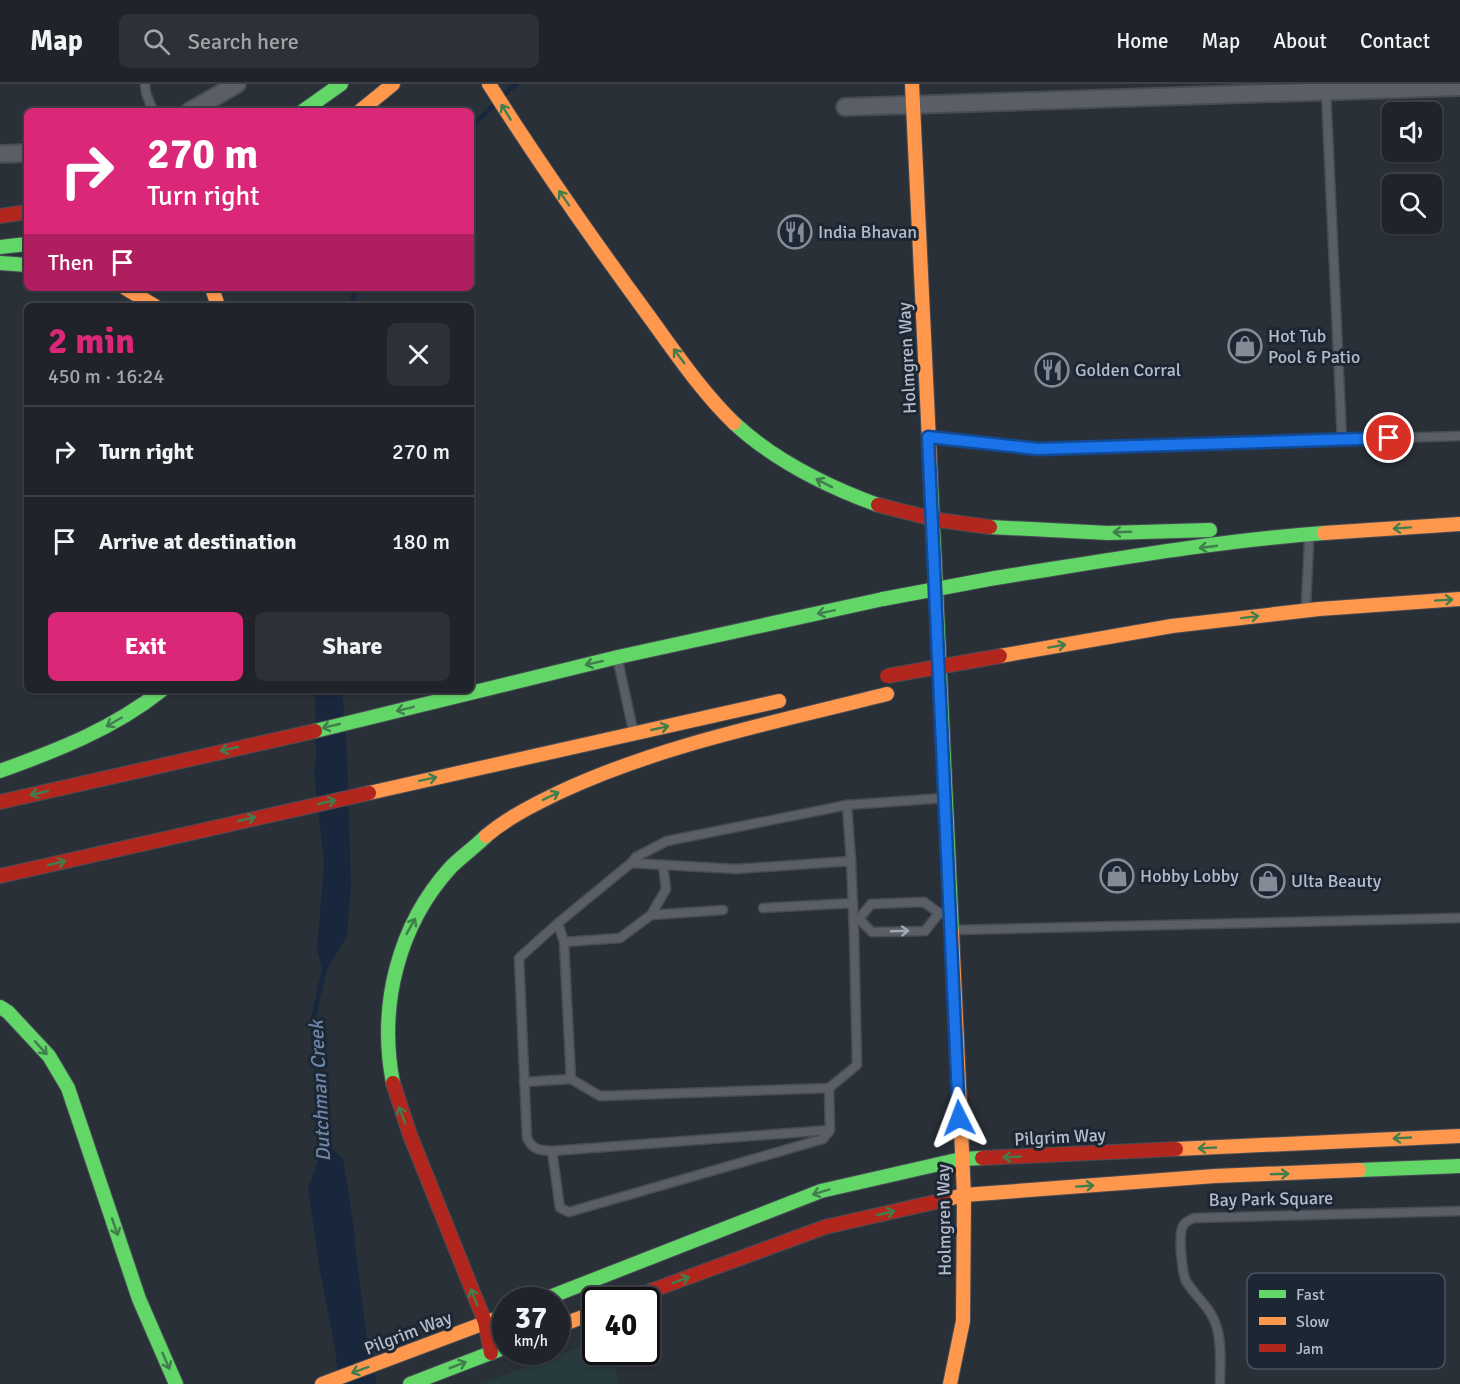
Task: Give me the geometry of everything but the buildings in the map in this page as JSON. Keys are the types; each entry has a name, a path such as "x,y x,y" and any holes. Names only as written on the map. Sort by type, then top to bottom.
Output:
{"main road":[{"path":"307,108 341,84"},
{"path":"364,108 393,84"},
{"path":"489,84 523,140 681,359 736,423 772,452 808,475 844,493 878,505 938,520 990,527 1108,533 1197,529 1285,536"},
{"name":"Holmgren Way","path":"912,84 944,798 944,914 950,930 964,1195 963,1321 950,1384"},
{"path":"0,216 24,212"},
{"path":"0,247 24,244"},
{"path":"0,263 24,265"},
{"path":"130,291 150,303"},
{"path":"474,693 618,657 883,599 995,578 1285,536 1460,524"},
{"path":"882,677 1172,626 1306,611 1460,599"},
{"path":"926,685 936,683 984,659"},
{"path":"0,771 68,746 147,703 159,693"},
{"path":"0,802 472,693"},
{"path":"411,1384 490,1353 485,1322 400,1109 389,1067 386,1022 392,980 405,937 425,901 460,859 499,826 545,799 605,771 668,750 892,693"},
{"path":"0,876 790,698"},
{"path":"0,1007 14,1018 49,1056 68,1088 140,1299 176,1384"},
{"name":"Pilgrim Way","path":"570,1289 821,1191 961,1160 1460,1136"},
{"path":"660,1288 825,1227 964,1195 1215,1176 1460,1166"},
{"path":"140,1299 150,1357"},
{"name":"Pilgrim Way","path":"325,1383 492,1319"}],"street":[{"path":"195,108 237,84"},
{"path":"844,107 1242,89 1326,91 1460,87"},
{"path":"0,154 24,153"}],"lane":[{"path":"146,84 146,93 152,108"},
{"path":"1326,91 1342,440"},
{"path":"928,437 1038,449 1460,436"},
{"path":"1306,611 1309,534"},
{"path":"618,657 633,734"},
{"path":"830,1130 552,1151 538,1150 531,1146 527,1138 519,958 636,857 668,841 847,805 944,798"},
{"path":"524,1082 571,1079 600,1096 829,1088 857,1065 853,903 847,805"},
{"path":"631,863 736,869 851,861"},
{"path":"564,942 620,938 651,915 666,889 663,865"},
{"path":"924,902 944,914 925,931 872,932 859,919 872,904 924,902"},
{"path":"763,908 853,903"},
{"path":"651,915 723,910"},
{"path":"950,930 1460,918"},
{"path":"558,923 564,942 571,1079"},
{"path":"552,1151 560,1208 569,1212 823,1139 830,1130 829,1088"},
{"name":"Bay Park Square","path":"1220,1384 1217,1328 1207,1307 1183,1273 1181,1233 1187,1221 1194,1218 1460,1211"}],"green space":[{"path":"582,1346 582,1365 614,1365 619,1384 481,1384 531,1365 570,1365 570,1350"}],"water":[{"path":"315,693 342,693 347,755 351,886 347,936 324,975 317,950 324,863 314,773 316,758"},
{"path":"324,1143 343,1158 367,1340 377,1384 338,1384 336,1354 320,1271 308,1188"}],"waterway":[{"name":"Dutchman Creek","path":"506,93 516,84"},
{"name":"Dutchman Creek","path":"474,124 493,106"},
{"name":"Dutchman Creek","path":"353,303 354,291"},
{"name":"Dutchman Creek","path":"325,966 312,1024 325,1150"}],"traffic: fast":[{"path":"307,108 341,84"},
{"path":"0,247 24,244"},
{"path":"0,263 24,265"},
{"path":"734,423 784,461 839,490 878,505"},
{"path":"930,462 952,932"},
{"path":"990,527 1108,533 1210,530"},
{"path":"995,578 1200,546 1324,533"},
{"path":"883,599 995,578"},
{"path":"474,692 618,657 883,599"},
{"path":"0,771 43,755 105,727 158,693"},
{"path":"315,731 471,693"},
{"path":"393,1083 388,1025 396,968 405,941 417,914 433,890 451,867 486,836"},
{"path":"0,1007 8,1012 49,1056 68,1088 139,1299 176,1384"},
{"path":"570,1289 821,1191 961,1159 982,1158"},
{"path":"1359,1170 1460,1166"},
{"path":"410,1384 492,1352"}],"traffic: slow":[{"path":"364,108 393,84"},
{"path":"489,84 627,287 699,385 734,423"},
{"path":"912,84 930,462"},
{"path":"130,291 150,303"},
{"path":"213,291 217,303"},
{"path":"1324,533 1460,524"},
{"path":"1000,656 1172,626 1319,609 1460,599"},
{"path":"486,836 531,806 599,775 639,760 762,725 887,694"},
{"path":"369,793 779,701"},
{"path":"950,1384 963,1321 964,1195 952,932"},
{"path":"1176,1149 1460,1136"},
{"path":"944,1200 964,1195 1215,1176 1359,1170"},
{"path":"570,1322 582,1317"},
{"path":"322,1384 492,1320"}],"traffic: jam":[{"path":"0,216 24,212"},
{"path":"878,505 938,520 990,527"},
{"path":"887,676 1000,656"},
{"path":"0,802 315,731"},
{"path":"0,876 369,793"},
{"path":"393,1083 410,1135 485,1322 491,1353"},
{"path":"982,1158 1176,1149"},
{"path":"660,1288 825,1227 944,1200"}],"place":[{"name":"India Bhavan","path":"795,232"},
{"name":"Hot Tub Pool & Patio","path":"1245,346"},
{"name":"Golden Corral","path":"1052,370"},
{"name":"Hobby Lobby","path":"1117,876"},
{"name":"Ulta Beauty","path":"1268,881"}],"route":[{"path":"959,1118 928,437 1038,449 1389,438"}]}
